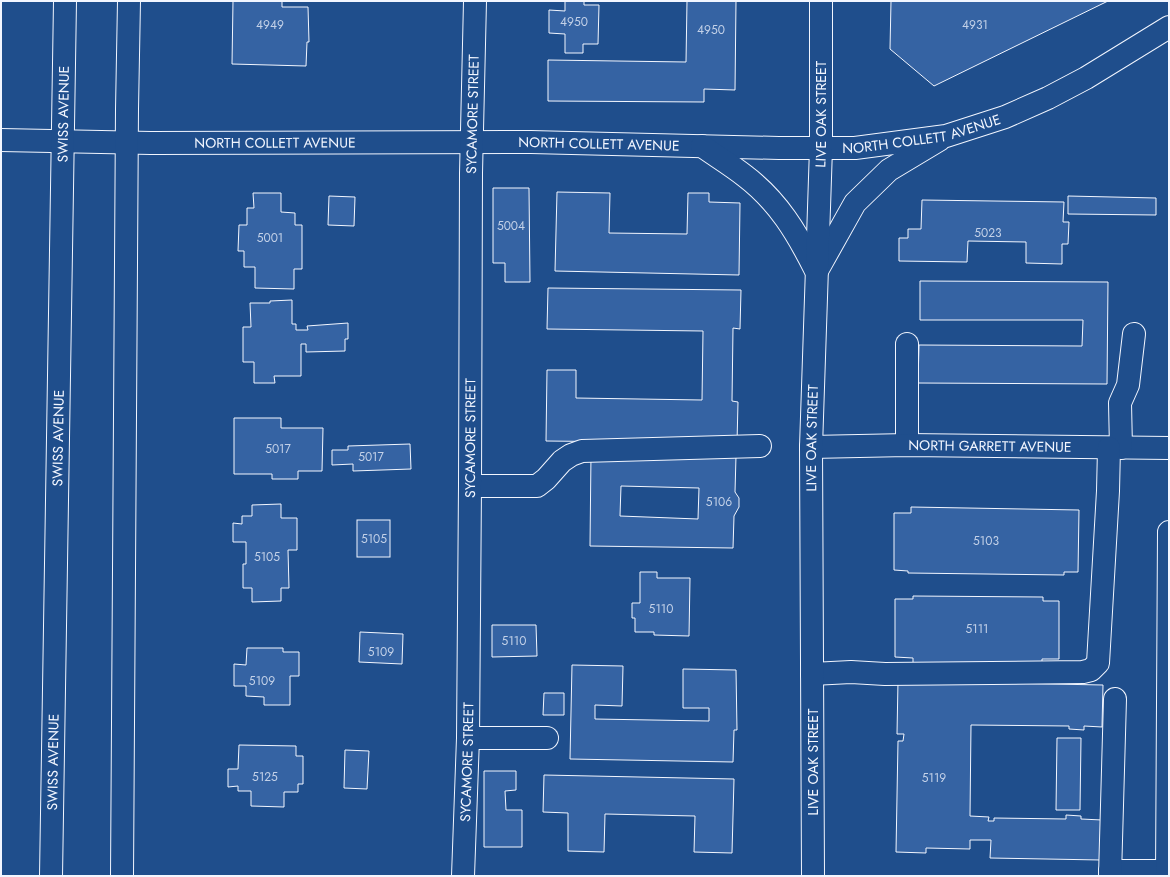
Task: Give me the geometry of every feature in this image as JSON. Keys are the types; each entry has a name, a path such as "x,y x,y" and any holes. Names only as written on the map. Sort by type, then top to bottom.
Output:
{"street":[{"name":"SWISS AVENUE","path":"51,876 65,1"},
{"path":"122,876 129,1"},
{"name":"SYCAMORE STREET","path":"463,876 468,738 471,143 475,1"},
{"name":"LIVE OAK STREET","path":"813,876 810,447 821,148 822,1"},
{"name":"NORTH COLLETT AVENUE","path":"1,140 127,142 531,142 854,148 946,136 1005,117 1048,98 1086,78 1169,27"},
{"path":"816,272 855,204 889,170 946,136"},
{"path":"702,146 746,176 771,199 800,239 816,272"},
{"path":"812,674 851,672 884,674 1083,672 1091,670 1098,663 1108,491 1120,403 1128,385 1134,334"},
{"path":"907,445 908,344"},
{"name":"NORTH GARRETT AVENUE","path":"810,447 907,445 1169,448"},
{"path":"470,486 537,486 546,479 562,461 571,455 582,451 760,446"},
{"path":"1115,699 1110,874 1167,873 1169,532"},
{"path":"468,738 547,738"}],"building":[{"path":"233,1 282,1 282,7 308,7 309,42 307,42 306,66 232,64"},
{"path":"565,1 584,1 584,5 599,5 598,44 583,44 583,53 565,53 565,34 549,33 549,10 565,11"},
{"path":"687,1 736,1 735,90 704,89 704,102 548,101 548,60 686,62"},
{"path":"891,1 1108,1 934,86 890,49"},
{"path":"493,188 529,188 530,282 505,282 505,263 493,263"},
{"path":"557,192 610,193 609,233 687,234 688,193 709,193 709,202 740,203 739,275 555,271"},
{"path":"253,193 281,193 281,212 295,213 295,225 302,225 302,269 294,269 294,289 255,288 255,267 244,267 244,251 238,251 239,225 247,225 247,208 254,208"},
{"path":"329,196 355,197 354,226 328,225"},
{"path":"1068,196 1156,198 1156,215 1068,214"},
{"path":"922,200 1064,202 1063,222 1069,222 1068,244 1062,244 1062,264 1026,263 1026,242 968,241 967,262 899,261 899,238 908,238 908,229 921,229"},
{"path":"920,281 1108,282 1107,384 918,383 919,345 1082,346 1083,320 920,320"},
{"path":"548,288 741,290 740,329 733,328 732,401 738,402 737,443 546,441 547,370 576,370 576,398 702,400 703,331 547,329"},
{"path":"292,300 292,324 296,324 296,330 308,330 307,326 348,323 348,339 345,339 345,351 306,352 306,344 301,344 301,376 274,376 275,383 254,383 254,362 243,362 243,327 251,327 250,303 270,303 270,301"},
{"path":"234,418 281,418 281,428 323,428 322,471 298,471 298,479 272,479 272,474 234,474"},
{"path":"410,444 411,469 353,471 353,464 332,465 332,450 348,450 348,446"},
{"path":"591,454 736,456 735,492 739,498 739,507 734,516 733,548 590,546","holes":["621,486 699,488 698,519 620,516"]},
{"path":"281,504 281,518 297,518 297,550 288,550 289,588 281,588 281,601 252,602 252,588 243,588 243,564 246,564 246,542 233,542 233,523 242,524 242,516 252,516 252,505"},
{"path":"911,507 1079,510 1078,572 1064,572 1064,575 908,573 908,571 894,570 894,513 911,513"},
{"path":"357,520 390,520 390,557 357,557"},
{"path":"640,572 657,572 657,578 690,578 689,636 654,635 654,632 635,632 635,618 632,618 632,603 640,603"},
{"path":"913,596 1043,597 1043,601 1059,601 1059,659 1042,659 1042,664 913,663 913,658 895,657 895,599 913,599"},
{"path":"492,625 536,625 537,656 492,657"},
{"path":"360,632 403,634 402,664 359,662"},
{"path":"247,648 283,648 283,652 299,652 299,676 290,676 290,705 264,705 264,697 246,696 246,686 234,686 234,664 246,665"},
{"path":"572,665 623,666 622,706 595,705 595,719 709,721 709,708 683,708 683,669 736,670 737,730 734,730 733,762 570,759"},
{"path":"898,681 1103,685 1102,727 1084,726 1084,730 1069,729 1069,726 971,725 970,816 989,817 988,821 994,821 994,818 1066,819 1066,815 1081,816 1081,819 1102,820 1101,860 990,858 991,840 970,840 970,849 926,848 926,853 896,852 898,741 903,741 904,734 897,734"},
{"path":"544,693 564,693 564,715 543,715"},
{"path":"1057,738 1081,738 1080,810 1056,810"},
{"path":"239,745 296,746 296,756 303,756 303,784 298,784 298,792 284,792 284,807 251,806 251,791 238,791 238,786 228,787 228,769 238,769"},
{"path":"345,750 369,751 367,789 344,788"},
{"path":"484,771 516,771 516,790 505,791 506,810 522,810 522,847 484,847"},
{"path":"544,775 734,779 732,853 694,852 695,816 605,814 604,852 568,851 568,813 543,812"}]}
